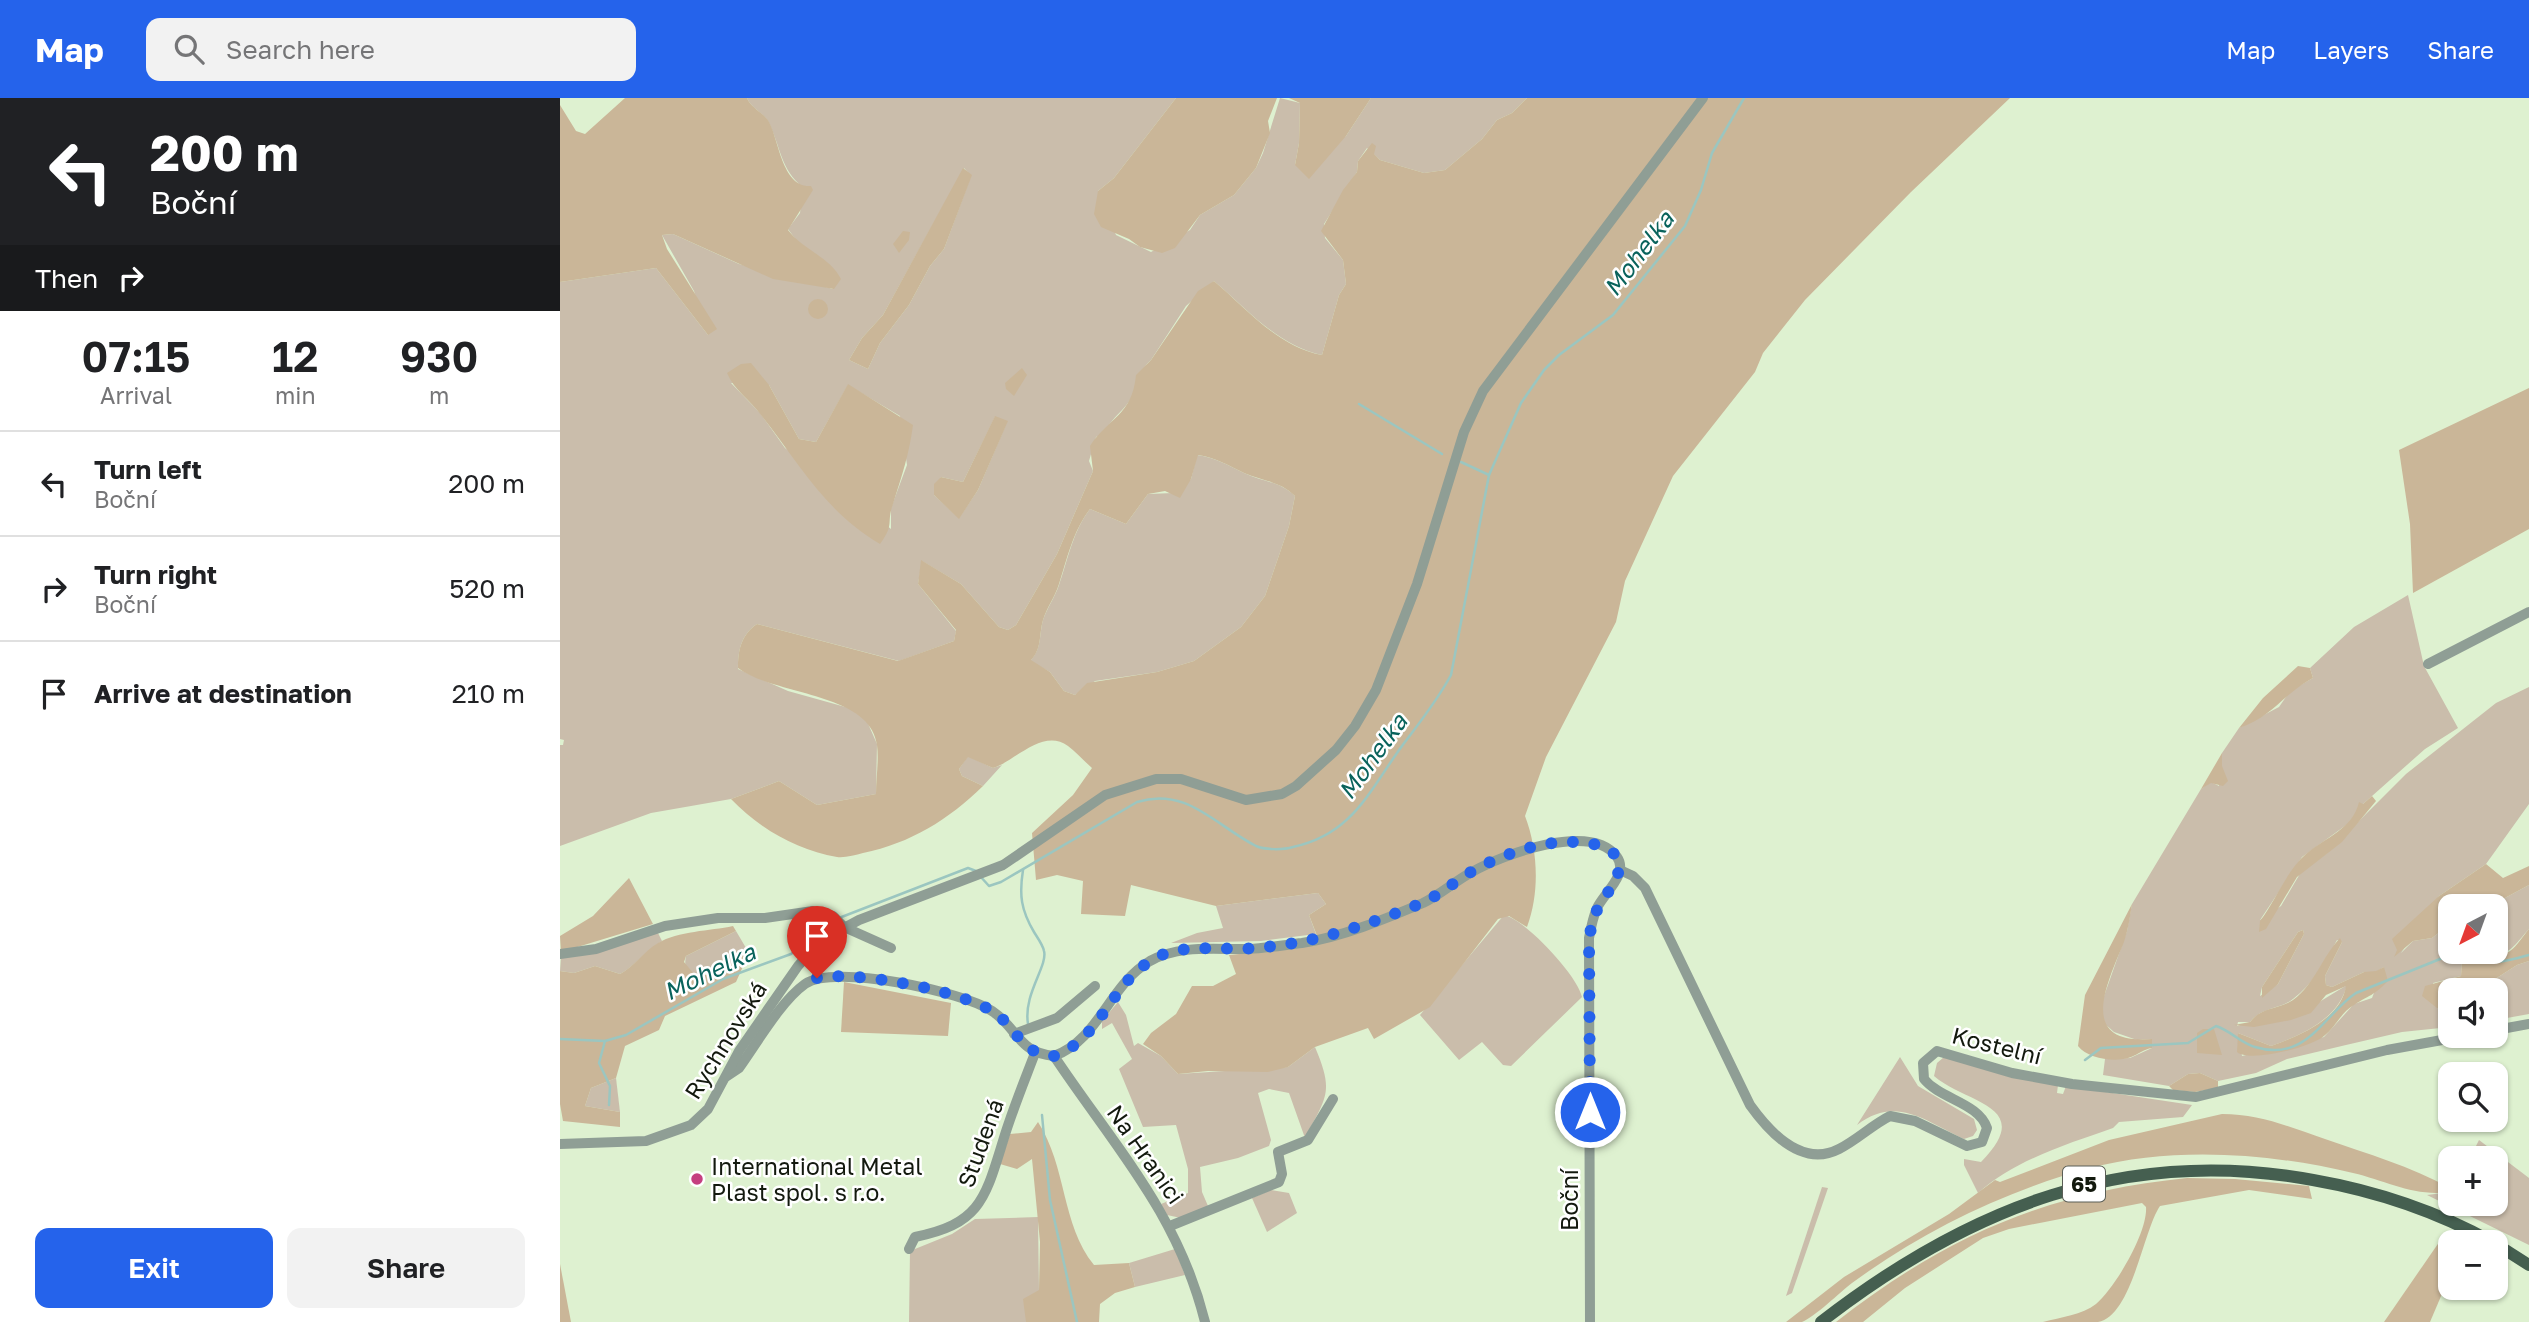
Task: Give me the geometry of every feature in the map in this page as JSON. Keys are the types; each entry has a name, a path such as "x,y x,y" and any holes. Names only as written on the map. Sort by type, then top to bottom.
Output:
{"main road":[{"name":"65","path":"1821,1322 1900,1265 1981,1221 2070,1188 2154,1172 2235,1170 2289,1175 2352,1187 2418,1208 2466,1230"},
{"name":"65","path":"2508,1252 2529,1265"}],"street":[{"name":"Rychnovská","path":"560,1144 625,1144 679,1132 703,1115 738,1051 808,952 839,922 988,873 1089,803 1123,787 1169,778 1237,799 1258,800 1282,794 1296,786 1336,750 1355,726 1376,690 1417,584 1464,432 1483,391 1703,98"},
{"path":"2428,664 2529,612"},
{"path":"725,1077 739,1068 805,984 830,975 956,995 979,1003 998,1015 1035,1053 1054,1056 1081,1042 1126,982 1147,963 1162,955 1190,949 1252,949 1305,942 1425,901 1472,871 1511,854 1543,845 1572,841 1599,845 1617,857 1620,870"},
{"name":"Kostelní","path":"1620,870 1633,876 1645,888 1760,1119 1784,1143 1818,1156 1842,1148 1890,1116 1915,1121 1967,1146 1982,1142 1987,1128 1982,1117 1941,1093 1924,1079 1923,1063 1937,1051 2012,1073 2072,1084 2196,1097 2387,1050 2438,1041"},
{"name":"Boční","path":"1590,1322 1589,938 1594,915 1620,870"},
{"path":"560,954 596,949 666,926 718,918 765,918 813,911 891,948"},
{"path":"1014,1034 1057,1018 1095,986"},
{"path":"2508,1028 2529,1024"},
{"name":"Studená","path":"909,1249 915,1237 944,1231 963,1221 980,1204 992,1181 1003,1139 1035,1053"},
{"name":"Na Hranici","path":"1054,1056 1087,1108 1153,1195 1170,1226 1205,1322"},
{"path":"1170,1226 1279,1182 1282,1174 1278,1152 1308,1140 1333,1099"}],"shaded area":[{"path":"625,98 747,98 769,122 788,171 801,185 811,186 813,190 788,230 836,271 841,279 834,289 773,279 673,234 662,235 667,249 717,329 708,335 656,268 560,282 560,105 576,131 585,134"},
{"path":"747,98 1176,98 1114,178 1098,191 1116,235 1151,252 1190,230 1200,215 1234,195 1256,168 1280,98 1300,103 1299,143 1295,165 1346,136 1371,98 1527,98 1512,113 1497,120 1482,139 1445,170 1424,173 1380,160 1367,148 1358,161 1357,172 1324,224 1325,238 1343,260 1346,284 1339,295 1322,355 1291,344 1277,335 1214,281 1186,306 1144,368 1129,402 1096,437 1089,461 1093,471 1057,554 1016,625 1008,630 999,627 961,584 922,561 918,584 956,631 954,641 899,661 757,624 747,633 742,643 738,669 788,691 849,708 866,719 877,744 876,794 817,805 779,781 731,799 651,813 560,846 560,745 563,745 564,740 560,739 560,282 656,268 708,335 694,291 662,235 673,234 739,264 833,289 819,257 799,244 788,229 800,213 803,187 785,166 767,119","holes":["964,168 971,176 944,249 930,266 909,305 880,343 868,369 849,360 862,338 883,315","731,383 769,385 799,439 816,442 848,385 900,416 907,465 891,508 891,529 785,448 760,413","995,417 1007,422 978,490 959,518 934,495 941,477 963,482"]},
{"path":"1176,98 1277,98 1268,121 1270,133 1256,168 1234,195 1200,215 1175,248 1162,253 1140,247 1101,227 1094,214 1098,191 1114,178"},
{"path":"1289,98 1371,98 1346,136 1309,179 1295,165 1299,143 1300,103"},
{"path":"1527,98 2010,98 1911,192 1805,300 1763,353 1755,372 1673,476 1625,581 1616,622 1546,757 1525,816 1533,843 1536,871 1534,900 1527,927 1509,916 1498,919 1430,1007 1374,1039 1368,1028 1315,1047 1288,1067 1268,1072 1208,1071 1178,1074 1161,1056 1143,1044 1151,1033 1176,1014 1192,986 1213,986 1236,974 1229,955 1279,950 1319,941 1309,915 1326,904 1318,893 1216,906 1131,885 1125,916 1081,914 1083,881 1057,875 1036,880 1032,833 1073,795 1092,768 1071,748 1058,741 1039,743 993,768 968,757 959,769 962,776 983,786 970,798 942,820 913,836 881,849 850,856 822,854 793,843 766,828 731,799 779,781 817,805 876,794 878,751 871,728 858,715 840,705 754,677 738,668 742,643 752,628 757,624 898,661 954,641 956,630 918,584 921,560 961,584 999,627 1008,630 1016,625 1057,554 1093,471 1090,446 1125,408 1134,389 1136,375 1151,360 1198,291 1214,281 1277,335 1306,351 1322,355 1339,295 1346,284 1343,260 1321,231 1343,190 1357,172 1358,161 1372,143 1376,146 1374,154 1380,160 1424,173 1445,170 1482,139 1497,120 1512,113","holes":["1198,455 1277,484 1295,496 1289,526 1265,596 1241,627 1194,661 1157,672 1087,683 1075,695 1064,691 1050,672 1031,660 1039,646 1045,615 1079,526 1090,509 1126,524 1148,494 1165,491 1180,498 1191,479"]},
{"path":"963,168 972,175 944,249 930,266 909,305 880,343 868,369 849,360 862,338 883,315"},
{"path":"903,231 910,232 909,240 899,253 893,244"},
{"path":"818,299 825,302 828,309 825,316 818,319 811,316 808,309 811,302"},
{"path":"751,363 769,385 799,439 816,442 848,384 913,425 891,510 889,528 880,544 828,502 757,410 734,385 727,373 741,364"},
{"path":"1022,368 1027,375 1014,396 1006,389 1005,383"},
{"path":"2529,388 2529,529 2413,593 2410,524 2399,450"},
{"path":"995,416 1008,421 978,490 959,519 934,495 934,484 941,477 963,482"},
{"path":"1197,455 1277,485 1295,496 1289,526 1265,596 1241,627 1194,661 1157,672 1095,681 1075,695 1064,691 1050,672 1030,661 1037,652 1043,620 1084,518 1090,509 1126,524 1148,494 1173,493 1191,479"},
{"path":"2408,595 2424,666 2458,728 2425,749 2363,804 2349,823 2302,857 2260,920 2281,906 2301,872 2327,853 2406,774 2496,703 2529,687 2529,804 2486,864 2438,894 2401,953 2413,941 2432,938 2438,933 2438,964 2462,964 2461,976 2438,978 2438,982 2433,983 2438,1008 2438,1028 2402,1032 2287,1059 2256,1073 2218,1081 2200,1073 2188,1074 2169,1086 2103,1075 2105,1059 2130,1058 2152,1048 2152,1039 2137,1040 2114,1032 2105,1024 2101,1015 2103,999 2127,931 2132,904 2201,789 2211,782 2219,786 2222,753 2239,728 2279,707 2290,691 2313,678 2310,668 2354,627","holes":["2303,930 2304,934 2278,984 2260,996 2262,987 2298,932","2337,940 2342,942 2325,976 2326,985 2332,987 2364,972 2376,972 2384,967 2372,998 2354,1004 2324,1037 2242,1056 2238,1033 2271,1046 2306,1031 2336,1008 2347,985 2316,1004 2237,1026 2238,1022 2250,1022 2259,1014 2288,1003 2318,972"]},
{"path":"2298,666 2310,668 2313,678 2261,718 2239,728 2263,698"},
{"path":"2222,753 2222,766 2228,781 2223,786 2211,783 2201,789"},
{"path":"968,756 993,768 1002,765 983,786 962,776 959,769"},
{"path":"2372,796 2376,801 2342,842 2297,877 2266,929 2259,932 2260,921 2299,861 2345,826 2359,802 2363,804"},
{"path":"2486,864 2503,878 2529,866 2529,885 2508,896 2508,894 2442,894"},
{"path":"629,878 653,924 561,952 560,936 593,916"},
{"path":"2529,885 2529,929 2508,951 2508,896"},
{"path":"1318,893 1326,904 1309,915 1316,934 1261,941 1171,943 1197,933 1223,928 1216,906"},
{"path":"2438,897 2438,933 2432,938 2413,941 2394,957 2397,950 2392,939"},
{"path":"2132,904 2129,923 2105,993 2103,1008 2105,1022 2113,1032 2128,1038 2152,1039 2152,1048 2125,1059 2103,1059 2088,1054 2078,1046 2085,995"},
{"path":"1504,915 1537,937 1571,976 1582,997 1511,1066 1503,1065 1482,1042 1459,1060 1420,1015"},
{"path":"733,926 736,931 686,956 684,962 694,974 706,975 749,953 736,982 665,1016 659,1030 625,1046 616,1078 591,1088 585,1106 620,1112 620,1127 563,1121 560,1104 560,971 574,973 595,966 620,974 666,939"},
{"path":"2529,929 2529,961 2497,978 2454,978 2461,976 2462,964 2508,964 2508,952"},
{"path":"2303,930 2304,934 2278,984 2262,998 2262,987 2298,932"},
{"path":"736,931 749,953 710,972 691,973 686,968 686,956"},
{"path":"658,933 662,941 620,974 595,966 574,973 560,971 561,958"},
{"path":"2340,938 2342,942 2325,976 2326,985 2332,987 2364,972 2384,967 2388,981 2375,993 2349,1008 2328,1032 2307,1045 2267,1055 2244,1055 2237,1052 2238,1033 2271,1046 2317,1025 2336,1008 2346,986 2326,995 2311,1013 2291,1020 2254,1027 2234,1025 2250,1022 2264,1011 2282,1006 2301,994"},
{"path":"2529,961 2529,1014 2508,1018 2508,978 2497,978"},
{"path":"844,982 951,1003 948,1036 841,1032"},
{"path":"2438,982 2438,1008 2422,996 2425,986"},
{"path":"1118,1002 1126,1015 1134,1046 1138,1043 1161,1056 1178,1074 1288,1067 1315,1047 1325,1074 1325,1094 1305,1138 1289,1093 1269,1089 1258,1093 1271,1140 1269,1146 1238,1158 1200,1167 1202,1192 1208,1206 1181,1218 1167,1215 1161,1204 1188,1193 1188,1169 1176,1125 1143,1127 1119,1069 1132,1059 1112,1023 1102,1029 1102,1021"},
{"path":"2203,1029 2214,1029 2222,1055 2197,1053 2197,1033"},
{"path":"1900,1057 1918,1086 1974,1119 1977,1130 1973,1136 1964,1139 1923,1119 1898,1112 1871,1116 1857,1125"},
{"path":"1944,1057 2058,1085 2057,1093 2063,1094 2066,1086 2192,1105 2183,1117 2119,1122 2113,1128 2025,1162 1992,1181 1978,1193 1964,1165 1964,1159 1981,1162 1996,1143 2002,1128 1999,1117 1990,1108 1934,1076 1937,1063"},
{"path":"2200,1073 2218,1081 2218,1088 2195,1092 2173,1090 2169,1086 2188,1074"},
{"path":"616,1078 620,1112 585,1106 591,1088"},
{"path":"2222,1114 2262,1119 2435,1180 2438,1182 2438,1193 2412,1190 2321,1166 2255,1157 2188,1155 2122,1161 2058,1177 1966,1215 1879,1264 1808,1319 1802,1322 1786,1322 1844,1277 1949,1214 1995,1180 2000,1182 2109,1140"},
{"path":"1038,1122 1054,1158 1069,1214 1083,1249 1094,1265 1129,1263 1135,1287 1115,1293 1100,1304 1099,1322 1026,1322 1023,1299 1039,1290 1040,1242 1032,1159 1017,1169 1000,1164 1010,1134 1031,1132"},
{"path":"2479,1140 2487,1146 2476,1146"},
{"path":"2508,1162 2529,1178 2529,1245 2508,1235 2508,1230 2498,1230 2470,1216 2508,1216"},
{"path":"2187,1178 2235,1179 2309,1186 2312,1199 2249,1190 2160,1206 2120,1305 2110,1316 2098,1322 2043,1322 2084,1311 2104,1296 2121,1273 2142,1230 2146,1207 2142,1203 2009,1229 1983,1238 1905,1288 1863,1322 1836,1322 1918,1265 2001,1223 2089,1194"},
{"path":"1822,1187 1828,1188 1792,1293 1786,1296"},
{"path":"1271,1190 1289,1193 1297,1213 1267,1232 1252,1198"},
{"path":"2438,1194 2438,1200 2427,1195"},
{"path":"1038,1217 1039,1291 1026,1322 909,1322 910,1251 952,1234 975,1219"},
{"path":"2438,1244 2439,1300 2430,1322 2384,1322"},
{"path":"1175,1249 1185,1275 1135,1287 1129,1263"},
{"path":"560,1264 571,1322 560,1322"}],"waterway":[{"name":"Mohelka","path":"980,876 989,886 1001,882 1137,802 1155,798 1186,804 1256,846 1274,849 1314,841 1331,832 1358,808 1434,703 1451,675 1489,475 1521,403 1544,370 1559,355 1613,315 1685,226 1701,190 1712,153 1744,98"},
{"path":"1359,404 1442,454"},
{"path":"1461,462 1489,475"},
{"name":"Mohelka","path":"839,918 968,868 976,871"},
{"path":"1023,870 1021,895 1024,909 1044,951 1029,1002 1028,1024"},
{"name":"Mohelka","path":"560,1039 605,1041 626,1035 723,979 791,954 833,921"},
{"path":"2085,1060 2101,1048 2188,1043 2216,1026 2255,1047 2273,1050 2288,1048 2313,1034 2356,993 2445,957 2460,955 2495,962 2529,955"},
{"path":"605,1041 599,1063 610,1086 609,1105"},
{"path":"1042,1115 1050,1200 1077,1322"}],"place":[{"name":"International Metal Plast spol. s r.o.","path":"697,1179"}],"route":[{"path":"817,978 848,975 956,995 979,1003 998,1015 1028,1049 1039,1055 1054,1056 1081,1042 1126,982 1147,963 1162,955 1190,949 1252,949 1305,942 1373,922 1425,901 1472,871 1511,854 1572,841 1591,844 1612,852 1619,861 1620,870 1599,904 1589,938 1590,1112"}]}
